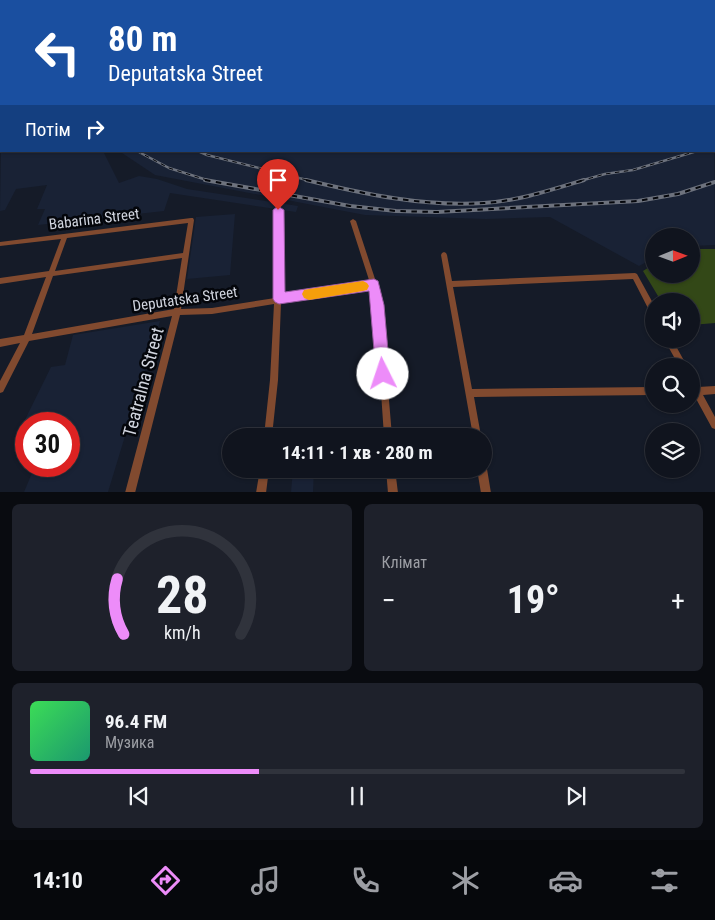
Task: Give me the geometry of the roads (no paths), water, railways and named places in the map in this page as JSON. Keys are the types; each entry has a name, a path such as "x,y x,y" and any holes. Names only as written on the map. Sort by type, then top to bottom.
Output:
{"street":[{"path":"269,428 279,299 278,210"},
{"name":"Babarina Street","path":"0,244 192,220"},
{"name":"Teatralna Street","path":"130,492 177,312 192,220"},
{"path":"353,221 374,285 378,305 387,428"},
{"path":"0,389 27,338 66,236"},
{"path":"0,281 186,254"},
{"path":"444,255 475,428"},
{"path":"449,284 635,276 645,295"},
{"name":"Deputatska Street","path":"0,343 177,312 212,311 374,285"},
{"path":"700,391 715,390"},
{"path":"469,393 645,391"},
{"path":"700,401 715,425"},
{"path":"261,492 263,478"},
{"path":"392,478 393,492"},
{"path":"484,478 486,492"}],"railway":[{"path":"139,152 169,168 209,181"},
{"path":"200,152 311,181"},
{"path":"580,181 605,174 633,170 694,152"},
{"path":"205,180 209,181"},
{"path":"306,180 394,198 462,204 509,200 534,195 584,180"},
{"path":"209,181 350,206 396,211 437,212 638,201 678,194 715,182"}]}
